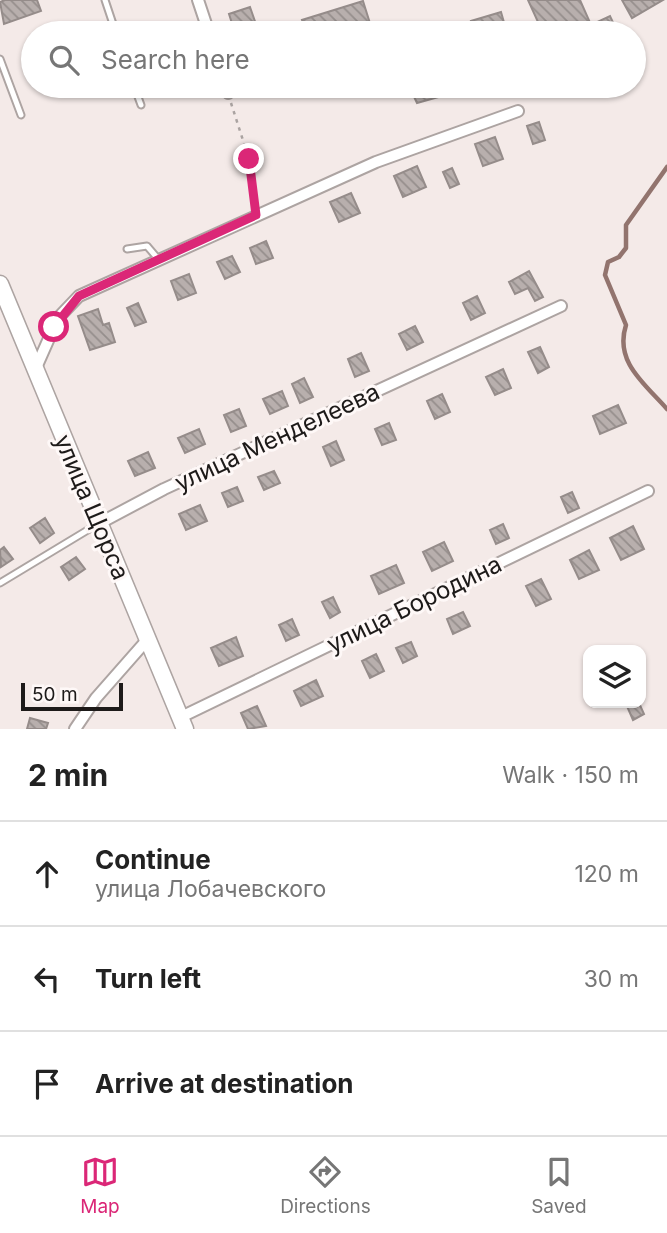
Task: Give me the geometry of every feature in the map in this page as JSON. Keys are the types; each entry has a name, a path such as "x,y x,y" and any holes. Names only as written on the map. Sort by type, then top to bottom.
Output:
{"main road":[{"name":"улица Щорса","path":"0,284 183,723"}],"street":[{"path":"198,0 205,21"},
{"path":"35,370 58,318 79,296 376,162 518,111"},
{"name":"улица Менделеева","path":"98,524 164,489 561,306"},
{"name":"улица Бородина","path":"183,723 648,491"},
{"path":"75,729 96,698 147,640"}],"lane":[{"path":"105,0 112,21"},
{"path":"0,59 21,115"},
{"path":"138,98 141,105"},
{"path":"127,249 147,246 159,260"},
{"name":"улица Менделеева","path":"0,583 98,524"}],"path":[{"path":"230,98 249,159 256,215"}],"building":[{"path":"37,0 41,11 4,24 0,2"},
{"path":"528,0 580,0 589,21 538,21"},
{"path":"622,0 663,0 632,18"},
{"path":"363,1 369,21 302,21"},
{"path":"250,7 255,21 231,21 229,14"},
{"path":"501,12 504,21 471,21"},
{"path":"610,16 612,21 599,21"},
{"path":"415,98 435,98 417,103"},
{"path":"539,122 545,140 533,144 527,126"},
{"path":"495,137 503,159 483,166 475,144"},
{"path":"417,166 426,187 403,197 394,176"},
{"path":"452,168 459,184 450,188 443,172"},
{"path":"351,193 360,213 339,222 330,202"},
{"path":"266,241 273,258 256,264 250,248"},
{"path":"232,256 240,272 225,279 217,262"},
{"path":"529,271 543,297 535,301 528,288 515,294 509,282"},
{"path":"189,274 196,293 178,300 171,281"},
{"path":"477,296 485,313 471,320 463,303"},
{"path":"138,303 146,322 135,326 127,308"},
{"path":"98,309 103,325 109,323 115,342 90,350 78,316"},
{"path":"415,326 423,342 407,350 399,334"},
{"path":"540,347 549,367 538,373 528,352"},
{"path":"361,353 369,371 355,377 348,359"},
{"path":"503,369 511,388 495,395 486,377"},
{"path":"304,378 313,397 300,403 292,384"},
{"path":"282,391 288,406 270,414 263,399"},
{"path":"442,394 450,412 435,419 427,401"},
{"path":"618,405 626,423 600,434 593,416"},
{"path":"239,409 246,426 231,432 224,415"},
{"path":"389,423 396,440 382,445 375,429"},
{"path":"199,429 205,444 185,453 178,438"},
{"path":"336,441 344,460 331,466 323,447"},
{"path":"148,452 155,468 135,476 128,461"},
{"path":"274,471 280,483 264,490 258,477"},
{"path":"237,487 243,501 228,507 222,493"},
{"path":"572,492 579,508 568,513 561,497"},
{"path":"200,505 207,521 186,530 179,514"},
{"path":"45,518 54,533 40,543 30,528"},
{"path":"503,524 509,538 496,544 490,530"},
{"path":"633,526 644,549 621,560 610,538"},
{"path":"444,542 453,561 432,571 423,552"},
{"path":"4,547 13,559 1,567 0,550"},
{"path":"589,550 599,570 579,579 570,560"},
{"path":"76,557 85,569 69,580 61,567"},
{"path":"396,565 404,583 379,594 371,576"},
{"path":"541,579 551,599 536,606 526,586"},
{"path":"333,597 340,612 330,618 322,602"},
{"path":"463,612 470,626 453,634 447,619"},
{"path":"292,619 299,635 286,641 279,625"},
{"path":"236,637 243,656 219,666 211,648"},
{"path":"411,642 417,656 403,663 396,648"},
{"path":"376,654 384,671 370,678 362,661"},
{"path":"316,680 323,696 301,706 294,691"},
{"path":"257,706 266,726 248,729 241,713"},
{"path":"628,708 641,708 644,714 633,720"},
{"path":"30,718 48,723 46,729 27,729"}],"waterway":[{"path":"667,167 626,225 626,248 619,257 608,262 605,275 626,325 623,338 628,361 641,381 667,409"}],"route":[{"path":"54,327 58,318 79,296 256,215 252,200 249,159"}]}
